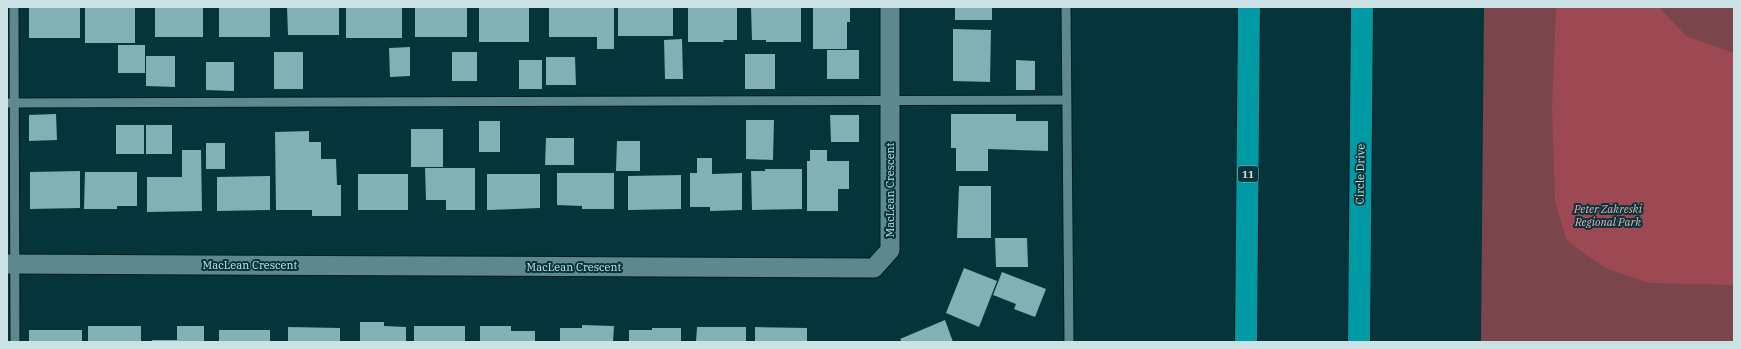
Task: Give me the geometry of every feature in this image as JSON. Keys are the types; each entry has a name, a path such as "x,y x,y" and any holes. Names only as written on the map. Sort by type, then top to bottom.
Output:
{"highway":[{"name":"11","path":"1246,342 1249,7"},
{"name":"Circle Drive","path":"1359,342 1362,7"}],"street":[{"name":"MacLean Crescent","path":"11,264 874,268 890,250 890,7"}],"lane":[{"path":"14,7 11,103 11,264 15,342"},
{"path":"1066,7 1069,342"},
{"path":"11,103 889,102 1066,100"}],"green space":[{"name":"Peter Zakreski Regional Park","path":"1484,7 1734,7 1734,342 1481,342"}],"shaded area":[{"path":"1556,7 1659,7 1686,36 1734,53 1734,285 1650,283 1605,268 1567,241 1555,201 1552,108"}],"building":[{"path":"29,7 80,7 80,38 29,38"},
{"path":"85,7 135,7 135,43 85,43"},
{"path":"155,7 203,7 203,37 155,37"},
{"path":"219,7 270,7 270,37 219,37"},
{"path":"287,7 339,7 339,35 288,35"},
{"path":"346,7 402,7 402,38 346,38"},
{"path":"415,7 467,7 467,37 415,37"},
{"path":"479,7 529,7 529,42 479,42"},
{"path":"549,7 614,7 614,49 597,49 597,37 549,37"},
{"path":"618,7 673,7 673,36 618,36"},
{"path":"688,7 737,7 737,40 723,40 724,42 688,42"},
{"path":"751,7 801,7 801,42 766,42 766,40 752,40"},
{"path":"813,7 850,7 850,22 847,22 847,49 813,49"},
{"path":"955,7 992,7 992,20 955,20"},
{"path":"953,29 991,30 990,82 953,81"},
{"path":"682,39 683,79 665,79 664,40"},
{"path":"118,45 145,45 145,73 118,73"},
{"path":"410,47 410,76 390,77 389,48"},
{"path":"827,50 859,50 859,79 827,79"},
{"path":"274,52 303,52 303,89 274,89"},
{"path":"452,52 477,52 477,81 452,81"},
{"path":"745,54 775,54 775,89 745,89"},
{"path":"146,56 175,56 175,87 146,86"},
{"path":"546,57 575,57 576,85 546,85"},
{"path":"519,60 542,60 542,89 519,89"},
{"path":"1016,60 1035,61 1035,90 1016,90"},
{"path":"206,62 234,62 234,91 206,90"},
{"path":"56,114 57,140 29,141 29,115"},
{"path":"951,114 1016,114 1016,121 1048,121 1048,151 988,149 988,171 956,171 956,148 951,148"},
{"path":"830,115 859,115 859,142 831,142"},
{"path":"746,120 774,120 773,160 746,159"},
{"path":"479,121 500,121 500,152 479,152"},
{"path":"116,125 144,125 144,154 116,154"},
{"path":"146,125 172,125 172,154 146,154"},
{"path":"411,129 443,129 443,167 411,167"},
{"path":"309,131 309,142 321,142 321,159 336,159 337,185 341,185 341,216 312,216 312,210 276,210 275,132"},
{"path":"546,138 574,138 574,165 545,165"},
{"path":"617,141 640,141 640,171 616,171"},
{"path":"206,143 225,143 225,169 206,169"},
{"path":"182,150 201,150 202,211 147,212 147,177 182,177"},
{"path":"810,150 827,150 827,161 849,161 849,189 838,189 838,211 807,211 807,161 810,161"},
{"path":"697,158 712,158 712,174 742,173 742,210 710,211 710,207 690,207 690,173 697,173"},
{"path":"425,168 475,168 475,210 446,210 446,200 426,200"},
{"path":"765,169 802,169 802,209 752,210 751,171 765,171"},
{"path":"80,171 80,208 30,209 30,172"},
{"path":"85,172 137,172 137,206 117,206 117,209 84,209"},
{"path":"557,173 614,173 614,209 582,209 582,206 557,205"},
{"path":"358,174 408,174 408,210 358,210"},
{"path":"487,174 540,174 540,208 487,210"},
{"path":"681,175 681,209 628,210 628,176"},
{"path":"270,176 270,210 217,211 217,177"},
{"path":"959,186 991,186 991,238 957,238"},
{"path":"995,238 1027,238 1028,267 996,267"},
{"path":"964,268 997,281 979,327 946,313"},
{"path":"1002,272 1046,289 1035,317 1014,309 1016,304 993,295"},
{"path":"945,320 953,342 902,342 900,339"},
{"path":"360,322 384,322 384,326 406,327 406,342 360,342"},
{"path":"582,325 614,326 613,342 560,342 560,328 582,328"},
{"path":"88,326 141,326 141,342 88,342"},
{"path":"177,326 204,326 204,342 152,342 152,340 177,340"},
{"path":"414,326 465,326 465,342 414,342"},
{"path":"480,326 511,326 511,331 535,331 535,342 480,342"},
{"path":"288,327 340,328 340,342 288,342"},
{"path":"697,327 746,327 746,342 696,342"},
{"path":"755,327 807,328 807,342 755,342"},
{"path":"652,328 681,328 681,342 629,342 629,330 652,330"},
{"path":"29,330 82,330 82,342 29,342"},
{"path":"219,330 270,330 270,342 219,342"}]}
